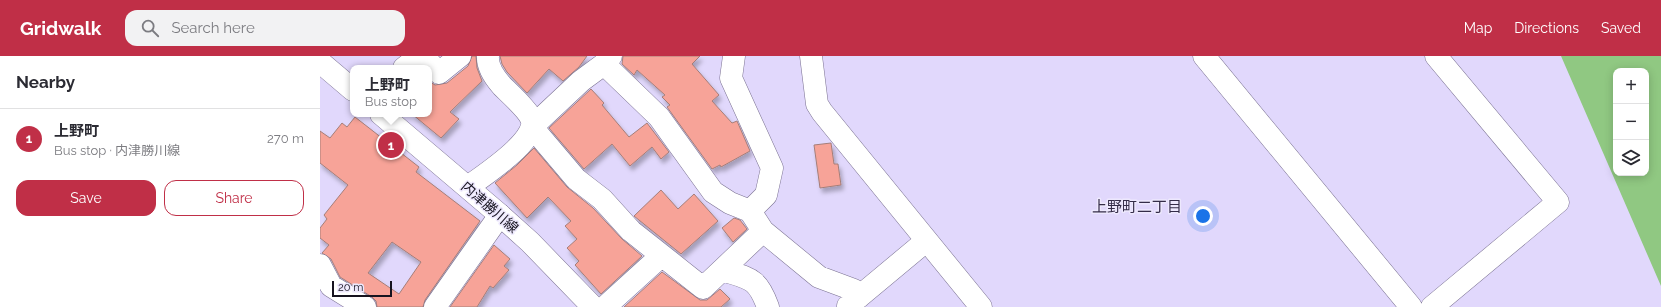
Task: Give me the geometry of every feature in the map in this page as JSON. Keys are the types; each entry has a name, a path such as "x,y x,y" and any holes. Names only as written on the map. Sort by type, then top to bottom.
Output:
{"street":[{"path":"432,66 439,74 460,56"},
{"path":"488,56 487,64 499,82 531,118 532,127 576,179 602,199 631,231 703,288 763,231"},
{"path":"734,56 731,78 772,168 766,195 750,211"},
{"path":"811,56 817,104 822,112 926,241 982,307"},
{"path":"1204,56 1411,307"},
{"path":"1432,307 1558,202 1436,56"},
{"path":"408,65 417,58 424,57 431,65"},
{"path":"468,187 518,149 532,127 581,81 608,60 659,117 682,148 702,179 713,192 730,203 750,211 763,231 819,277 854,290 853,302"},
{"path":"320,62 350,87"},
{"name":"内津勝川線","path":"386,117 530,242 593,307"},
{"path":"435,307 500,215"},
{"path":"853,302 926,241"},
{"path":"605,307 661,256"},
{"path":"320,265 331,286 365,307"},
{"path":"722,270 752,280 762,290 768,307"}],"green space":[{"path":"1561,56 1661,56 1661,286 1613,176 1649,176 1649,68 1613,68 1613,176"}],"building":[{"path":"472,56 476,56 477,68 482,81 450,112 459,119 441,138 416,117 432,117 432,83 435,85 447,83 468,66"},
{"path":"500,56 587,56 579,67 563,81 549,69 527,93 507,72 502,64"},
{"path":"623,56 700,56 692,64 719,95 712,101 732,123 737,121 750,151 721,167 720,165 712,169 667,107 670,105 662,97 665,95 637,70 634,75 622,64"},
{"path":"591,89 604,103 602,105 629,137 647,123 669,152 661,159 652,147 630,166 612,144 584,169 549,128"},
{"path":"355,117 419,167 416,172 480,221 425,300 423,307 377,307 376,301 372,297 340,277 331,259 322,253 329,245 320,238 320,228 327,219 324,215 348,185 320,163 320,131 330,138 342,123 347,127","holes":["392,242 421,262 399,294 368,273"]},
{"path":"831,143 834,164 838,164 841,185 820,188 814,145"},
{"path":"534,148 567,187 593,208 622,239 642,256 601,294 575,265 579,261 567,248 577,239 565,226 571,221 548,197 527,218 495,183 517,165"},
{"path":"661,190 678,209 694,194 718,221 681,254 634,216"},
{"path":"734,218 740,220 747,229 733,242 722,228"},
{"path":"494,245 510,259 504,266 509,270 493,288 490,286 477,307 450,307"},
{"path":"662,272 700,300 707,300 720,289 730,299 721,307 624,307"}],"place":[{"name":"上野町","path":"391,145"}],"district":[{"name":"上野町二丁目","path":"1137,207"}]}
